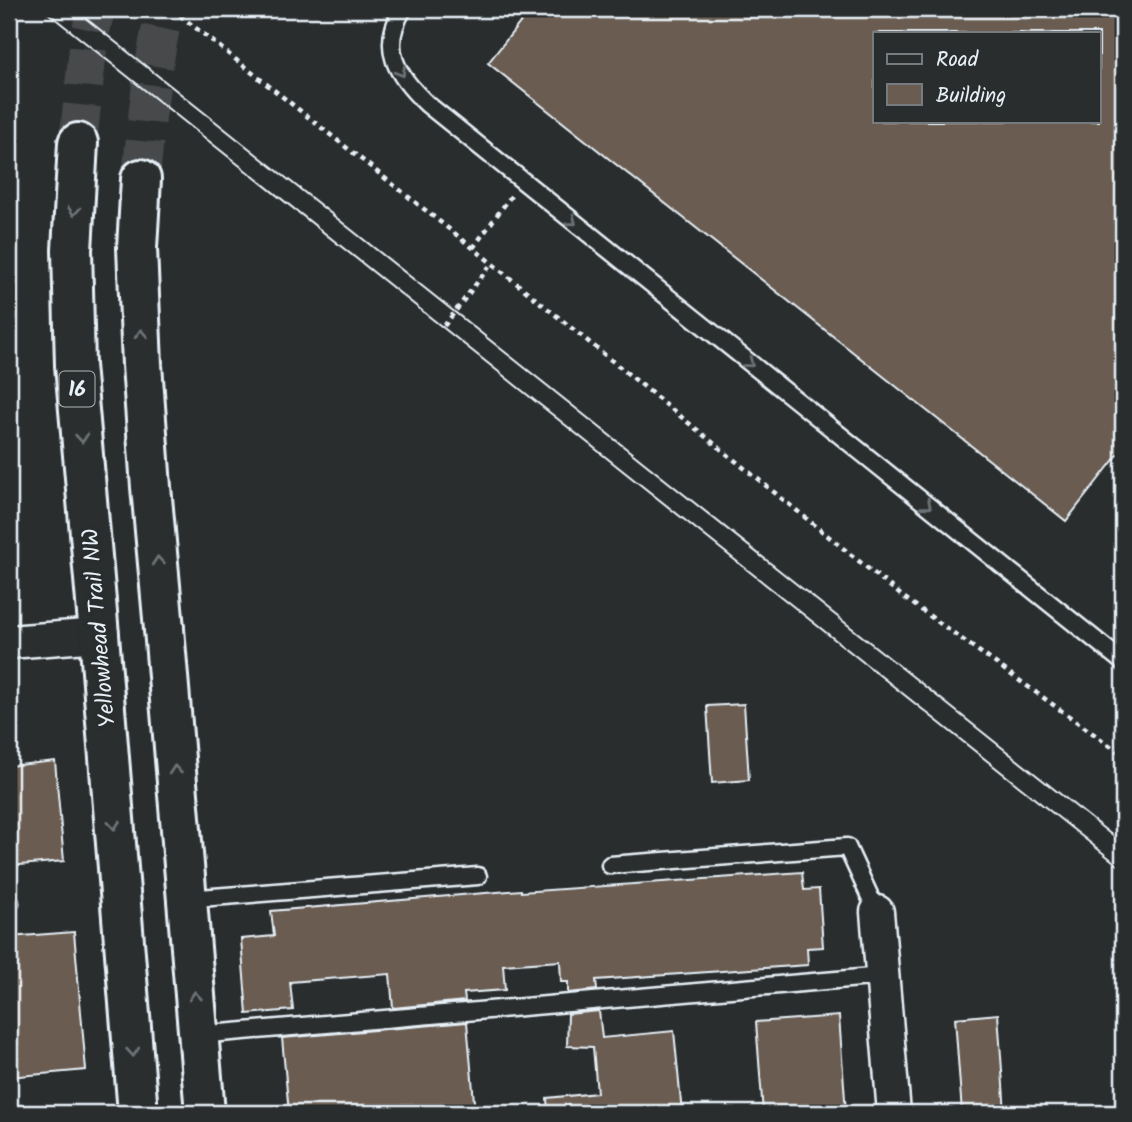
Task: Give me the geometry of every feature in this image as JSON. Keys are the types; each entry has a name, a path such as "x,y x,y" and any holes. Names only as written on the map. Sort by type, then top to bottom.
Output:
{"highway":[{"name":"Yellowhead Trail NW","path":"78,143 72,250 75,365 138,1113"},
{"path":"141,178 137,248 142,365 205,1113"}],"street":[{"path":"9,642 99,635"},
{"path":"877,912 894,1113"}],"lane":[{"path":"404,9 395,22 392,41 394,62 415,93 427,104 1123,662"},
{"path":"610,866 847,847 877,912"},
{"path":"186,899 478,876"},
{"path":"198,1035 883,976"}],"path":[{"path":"172,9 492,263 902,596 1123,755"},
{"path":"473,248 522,181"},
{"path":"444,326 492,263"}],"building":[{"path":"531,9 1123,9 1123,448 1066,521 488,63"},
{"path":"744,704 749,780 712,783 707,706"},
{"path":"55,761 64,861 9,866 9,766"},
{"path":"802,872 804,890 819,889 823,947 807,948 808,965 596,980 597,990 568,993 568,982 561,982 560,961 503,965 505,990 464,993 465,1001 393,1008 390,974 290,982 293,1010 247,1014 241,939 274,936 271,911 521,890"},
{"path":"74,932 86,1070 9,1077 9,937"},
{"path":"599,1011 602,1038 674,1031 682,1113 548,1113 547,1098 597,1093 593,1047 567,1046 568,1014"},
{"path":"998,1014 1005,1113 962,1113 955,1018"},
{"path":"839,1016 846,1113 763,1113 756,1022"},
{"path":"467,1022 475,1113 289,1113 282,1038"}],"tunnel":[{"path":"78,143 89,39 96,9"},
{"path":"141,179 150,93 165,9"}],"tram line":[{"path":"43,9 1123,869"},
{"path":"74,9 1123,844"}]}
